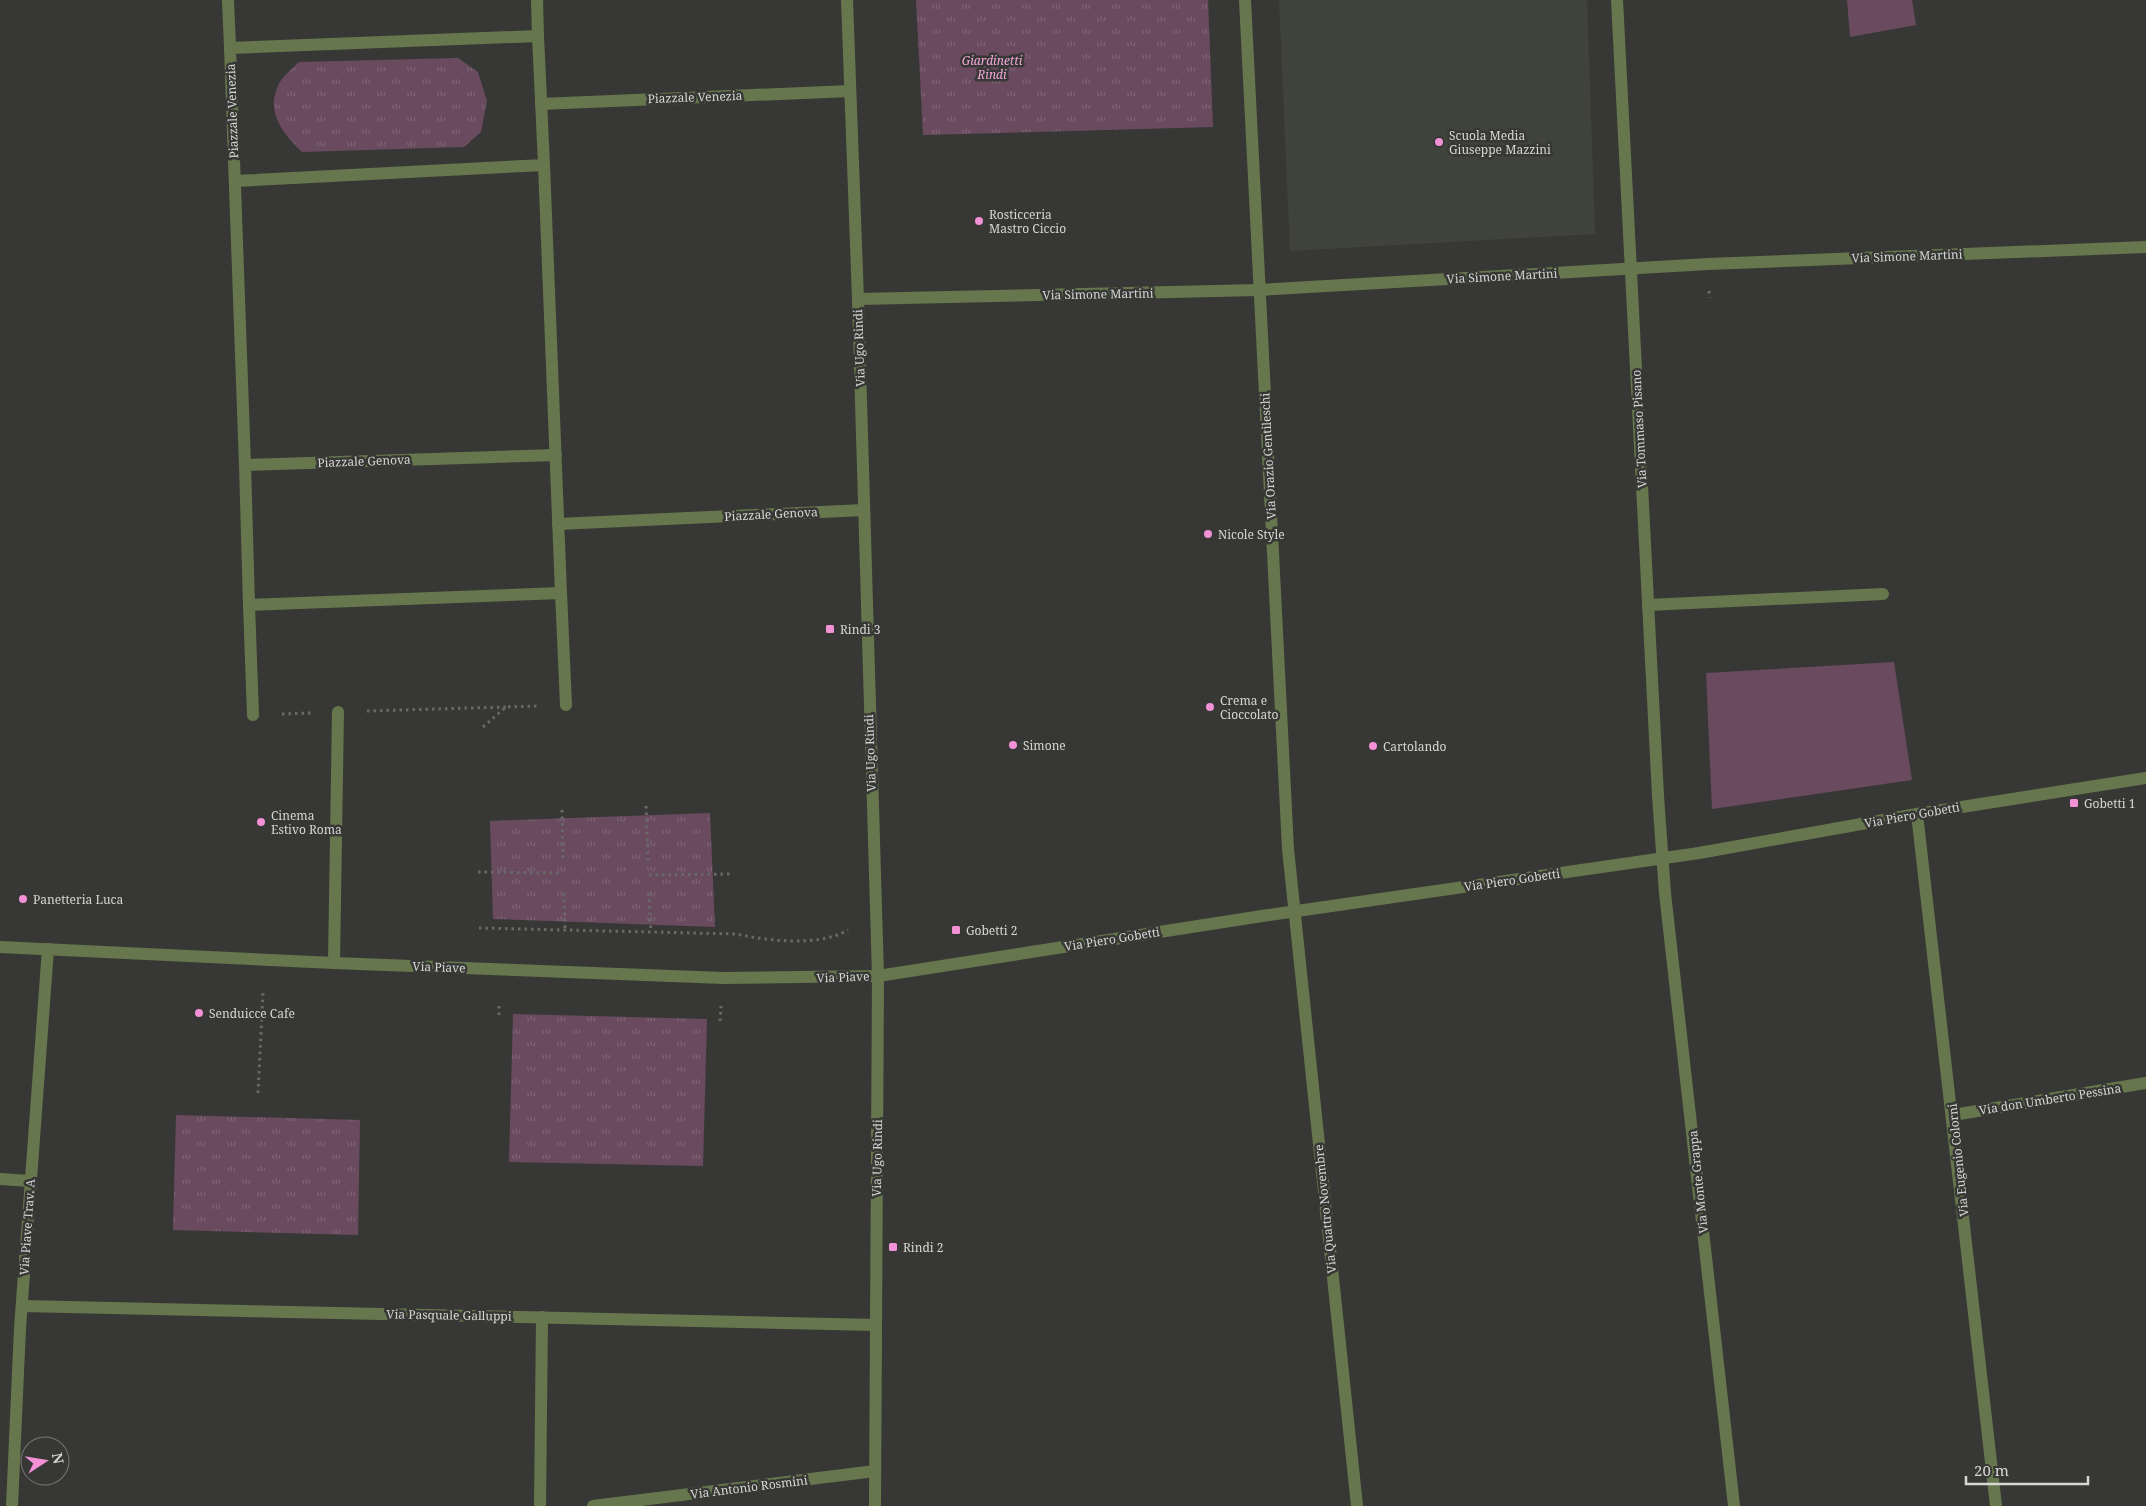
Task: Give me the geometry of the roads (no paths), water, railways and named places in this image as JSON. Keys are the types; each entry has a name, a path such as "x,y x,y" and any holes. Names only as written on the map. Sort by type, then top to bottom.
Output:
{"street":[{"path":"228,0 230,48"},
{"path":"537,0 566,705"},
{"name":"Via Ugo Rindi","path":"847,0 858,299 878,976 876,1506"},
{"name":"Via Orazio Gentileschi","path":"1245,0 1293,911"},
{"name":"Via Tommaso Pisano","path":"1617,0 1663,858"},
{"name":"Piazzale Venezia","path":"245,465 230,48 538,36"},
{"name":"Piazzale Venezia","path":"541,104 850,91"},
{"path":"234,181 544,165"},
{"name":"Via Simone Martini","path":"858,299 1259,290 1631,269 2146,247"},
{"name":"Piazzale Genova","path":"245,465 556,455"},
{"path":"245,465 253,715"},
{"name":"Piazzale Genova","path":"558,524 864,510"},
{"path":"250,605 561,592"},
{"path":"1648,605 1883,594"},
{"path":"334,963 338,712"},
{"name":"Via Piero Gobetti","path":"878,976 1293,911 1663,858 1917,814 2146,778"},
{"name":"Via Eugenio Colorni","path":"1917,814 1953,1115 1996,1506"},
{"name":"Via Monte Grappa","path":"1663,858 1734,1506"},
{"name":"Via Quattro Novembre","path":"1293,911 1357,1506"},
{"name":"Via Piave","path":"0,947 334,963 723,978 878,976"},
{"name":"Via Piave Trav. A","path":"12,1506 30,1181 48,949"},
{"name":"Via don Umberto Pessina","path":"1953,1115 2146,1083"},
{"path":"0,1179 30,1181"},
{"name":"Via Pasquale Galluppi","path":"22,1306 876,1324"},
{"path":"540,1506 542,1317"},
{"name":"Via Antonio Rosmini","path":"593,1506 876,1471"}],"place":[{"name":"Scuola Media Giuseppe Mazzini","path":"1439,142"},
{"name":"Rosticceria Mastro Ciccio","path":"979,221"},
{"name":"Nicole Style","path":"1208,534"},
{"name":"Rindi 3","path":"830,629"},
{"name":"Crema e Cioccolato","path":"1210,707"},
{"name":"Simone","path":"1013,745"},
{"name":"Cartolando","path":"1373,746"},
{"name":"Gobetti 1","path":"2074,803"},
{"name":"Cinema Estivo Roma","path":"261,822"},
{"name":"Panetteria Luca","path":"23,899"},
{"name":"Gobetti 2","path":"956,930"},
{"name":"Senduicce Cafe","path":"199,1013"},
{"name":"Rindi 2","path":"893,1247"}],"park label":[{"name":"Giardinetti Rindi","path":"992,67"}]}
